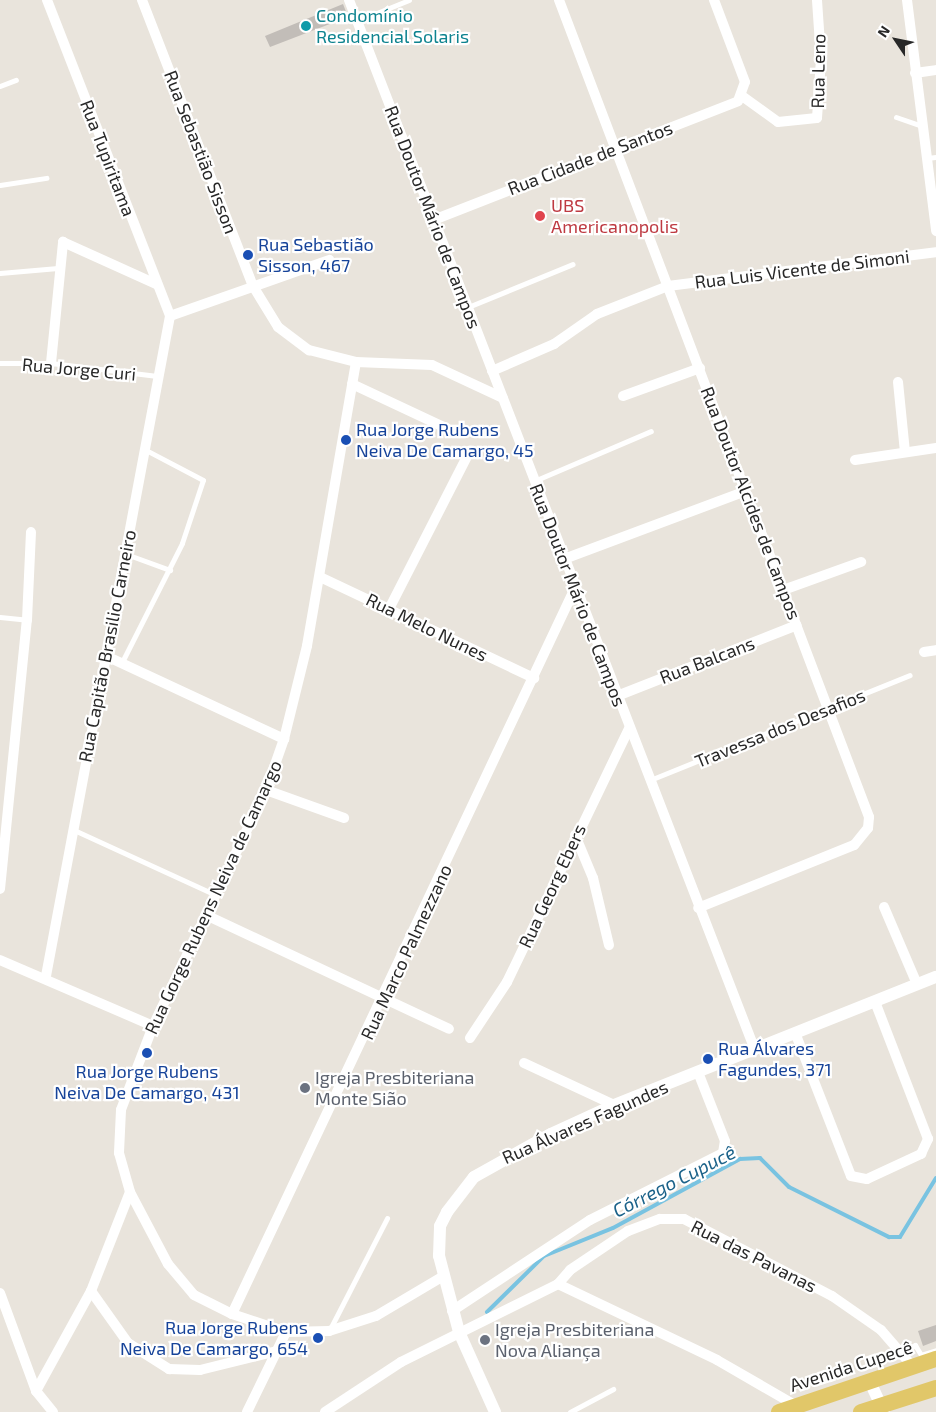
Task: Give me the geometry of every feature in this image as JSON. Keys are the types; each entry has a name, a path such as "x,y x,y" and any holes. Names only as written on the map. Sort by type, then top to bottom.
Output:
{"main road":[{"name":"Avenida Cupecê","path":"779,1412 936,1359"},
{"path":"861,1412 883,1409 936,1388"}],"street":[{"name":"Rua Tupiritama","path":"47,0 170,316"},
{"name":"Rua Sebastião Sisson","path":"142,0 253,286 278,327 291,341 356,362 432,365 503,398"},
{"name":"Rua Doutor Mário de Campos","path":"349,0 436,219 468,308 629,729 755,1050"},
{"name":"Rua Doutor Alcides de Campos","path":"559,0 700,368 743,492 786,589 797,625 870,817 864,836 854,845 698,908"},
{"path":"714,0 745,82 742,96"},
{"name":"Rua Leno","path":"742,96 778,122 817,118 821,59 817,0"},
{"path":"908,0 922,126 932,158 936,231"},
{"path":"915,73 936,70"},
{"name":"Rua Cidade de Santos","path":"436,219 615,147 731,106 742,96"},
{"path":"51,363 60,247 66,242 156,284"},
{"name":"Rua Luis Vicente de Simoni","path":"492,371 554,344 597,314 668,286 936,252"},
{"path":"170,316 330,260"},
{"name":"Rua Capitão Brasilio Carneiro","path":"46,976 104,655 170,316"},
{"name":"Rua Gorge Rubens Neiva de Camargo","path":"356,362 320,577 284,739 266,790 208,916 153,1026 118,1126 119,1153 130,1192 179,1278 200,1299 232,1314 286,1332 329,1331 376,1316 442,1277"},
{"path":"623,396 700,368"},
{"path":"898,382 905,452"},
{"path":"352,384 448,429"},
{"path":"855,460 936,448"},
{"path":"390,608 470,451"},
{"path":"564,559 743,492"},
{"path":"0,889 27,620 31,532"},
{"path":"786,589 862,562"},
{"name":"Rua Melo Nunes","path":"320,577 390,608 534,678"},
{"name":"Rua Marco Palmezzano","path":"232,1314 385,1000 575,588"},
{"name":"Rua Balcans","path":"617,696 797,625"},
{"path":"924,652 936,650"},
{"path":"104,655 284,739"},
{"name":"Rua Georg Ebers","path":"470,1038 504,989 576,835 629,729"},
{"path":"266,790 344,818"},
{"path":"576,835 593,878 609,946"},
{"path":"884,907 917,984"},
{"path":"208,916 449,1029"},
{"path":"0,960 46,976 153,1026"},
{"name":"Rua Álvares Fagundes","path":"495,1412 459,1332 442,1277 440,1226 459,1193 474,1178 551,1134 614,1105 796,1035 936,976"},
{"path":"796,1035 851,1176 868,1179 921,1154 928,1139 875,1002"},
{"path":"524,1063 614,1105"},
{"path":"452,1311 590,1220 723,1153 725,1142 698,1072"},
{"path":"36,1391 91,1291 130,1192"},
{"name":"Rua das Pavanas","path":"325,1412 401,1362 558,1284 570,1270 628,1232 660,1219 684,1219 832,1296 881,1330 903,1352 913,1367"},
{"path":"558,1284 717,1360 796,1406"},
{"path":"91,1291 128,1343 169,1369 223,1366 277,1352"},
{"path":"0,1293 36,1391 52,1412"},
{"path":"248,1412 286,1332"},
{"path":"870,1382 883,1409"}],"lane":[{"path":"358,21 409,0"},
{"path":"0,86 16,80"},
{"path":"896,117 922,126"},
{"path":"0,184 46,178"},
{"path":"468,308 573,264"},
{"path":"0,273 58,268"},
{"name":"Rua Jorge Curi","path":"0,363 51,363 157,376"},
{"path":"534,480 651,432"},
{"path":"122,662 170,570 203,478 144,449"},
{"path":"124,554 170,570"},
{"path":"0,617 27,620"},
{"name":"Travessa dos Desafios","path":"649,780 910,676"},
{"path":"73,830 218,895"},
{"path":"329,1331 387,1218"},
{"path":"903,1352 915,1344 921,1355 936,1350"},
{"path":"570,1412 614,1389"}],"building":[{"name":"Condomínio Residencial Solaris","path":"343,4 348,17 270,47 265,36"},
{"path":"936,1325 936,1341 923,1346 918,1331"}],"waterway":[{"name":"Córrego Cupucê","path":"487,1312 544,1256 613,1228 740,1159 760,1158 789,1187 889,1237 900,1237 936,1178"}],"place":[{"name":"Condomínio Residencial Solaris","path":"306,26"},
{"name":"UBS Americanopolis","path":"540,216"},
{"name":"Rua Sebastião Sisson, 467","path":"248,255"},
{"name":"Rua Jorge Rubens Neiva De Camargo, 45","path":"346,440"},
{"name":"Rua Jorge Rubens Neiva De Camargo, 431","path":"147,1053"},
{"name":"Rua Álvares Fagundes, 371","path":"708,1059"},
{"name":"Igreja Presbiteriana Monte Sião","path":"305,1088"},
{"name":"Rua Jorge Rubens Neiva De Camargo, 654","path":"318,1338"},
{"name":"Igreja Presbiteriana Nova Aliança","path":"485,1340"}]}
